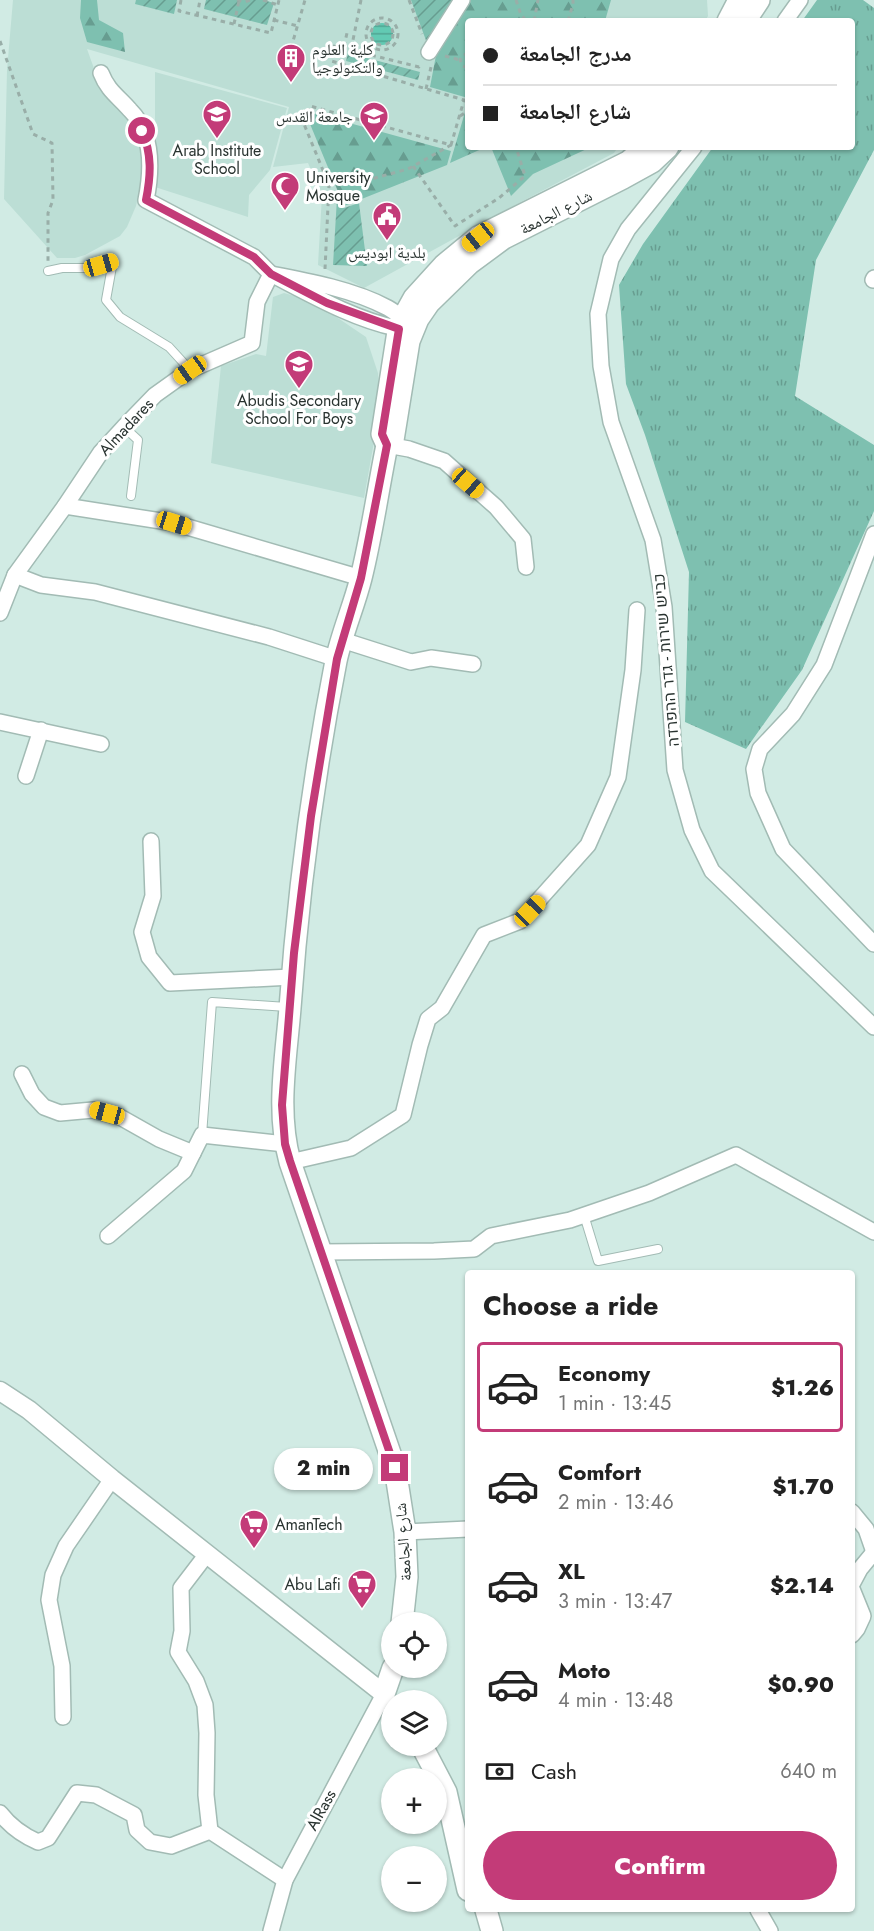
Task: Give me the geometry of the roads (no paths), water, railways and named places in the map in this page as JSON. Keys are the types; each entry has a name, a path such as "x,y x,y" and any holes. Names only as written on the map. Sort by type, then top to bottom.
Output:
{"main road":[{"name":"شارع الجامعة","path":"403,1612 407,1577 405,1532 395,1468 288,1153 282,1105 292,977 311,816 340,649 361,578 387,445 382,434 405,325 414,298 444,265 478,237 628,162 642,150"},
{"name":"شارع الجامعة","path":"405,325 470,262 504,238 643,168 665,150"},
{"path":"427,1756 446,1792 465,1877"},
{"path":"443,1756 456,1785 465,1817"},
{"path":"473,1912 478,1931"},
{"path":"487,1912 492,1931"}],"street":[{"path":"430,57 462,0"},
{"path":"787,18 800,0"},
{"path":"101,73 106,86 138,120 147,142 150,175 146,200 254,257 271,274 312,282 358,296 388,308 405,325"},
{"name":"כביש שירות - גדר ההפרדה","path":"692,150 628,229 611,259 598,314 601,366 611,422 653,540 664,607 675,770 692,830 712,871 874,1027"},
{"name":"Almadares","path":"0,613 15,575 65,506 100,452 123,427 155,395 190,370 252,343 257,302 271,274"},
{"path":"387,445 409,449 444,461 496,507 523,539 526,567"},
{"path":"65,506 174,523 361,578"},
{"path":"874,534 824,664 793,714 760,749 754,769 759,794 783,849 874,944"},
{"path":"15,575 40,585 95,592 268,637 411,662 431,658 473,664"},
{"path":"108,1236 184,1171 202,1135 288,1153 351,1148 403,1115 428,1019 442,1008 484,935 520,921 588,845 618,777 633,670 637,610"},
{"path":"0,722 101,744"},
{"path":"26,776 41,730"},
{"path":"151,841 153,896 142,932 149,957 170,983 292,977"},
{"path":"22,1074 32,1094 44,1107 60,1113 93,1110 120,1117 159,1139 193,1153"},
{"path":"321,1252 474,1249 490,1236 570,1220 649,1193 736,1155 874,1232"},
{"path":"0,1391 29,1410 381,1694"},
{"path":"63,1717 62,1666 50,1600 53,1575 66,1546 112,1479"},
{"path":"855,1516 866,1529 874,1552 855,1578"},
{"path":"405,1532 465,1529"},
{"path":"207,1554 181,1588 182,1631 178,1652 195,1681 205,1705 206,1795 210,1831"},
{"path":"855,1596 863,1616 855,1631"},
{"name":"AlRass","path":"271,1931 285,1880 381,1719"},
{"path":"0,1813 8,1824 38,1842 48,1838 77,1793 96,1795 134,1815 138,1830 150,1842 171,1846 210,1831"},
{"path":"210,1831 285,1880"},
{"path":"759,1912 770,1931"}],"lane":[{"path":"48,271 62,268 88,268 113,261 106,300 120,317 169,347 190,370"},
{"path":"123,427 138,440 131,496"},
{"path":"202,1135 212,1002 290,1007"},
{"path":"584,1215 598,1261 658,1249"}],"place":[{"name":"كلية العلوم والتكنولوجيا","path":"291,84"},
{"name":"Arab Institute School","path":"217,140"},
{"name":"جامعة القدس","path":"374,142"},
{"name":"University Mosque","path":"285,212"},
{"name":"بلدية ابوديس","path":"387,242"},
{"name":"Abudis Secondary School For Boys","path":"299,390"},
{"name":"AmanTech","path":"254,1550"},
{"name":"Abu Lafi","path":"362,1610"}]}
